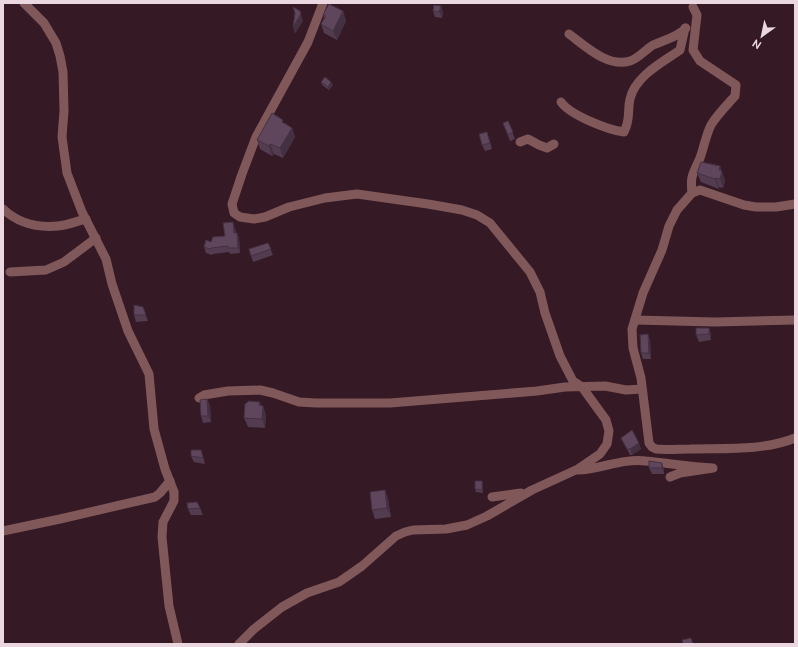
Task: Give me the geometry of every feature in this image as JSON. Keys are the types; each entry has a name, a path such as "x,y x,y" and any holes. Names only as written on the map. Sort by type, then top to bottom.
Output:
{"street":[{"path":"24,3 44,23 56,43 60,56 64,92 62,137 65,164 72,190 106,259 112,284 128,331 149,374 151,382 154,429 174,498 163,522 162,537 169,606 178,644"},
{"path":"239,644 254,629 282,607 307,593 339,582 362,566 396,536 413,530 446,529 466,525 487,516 532,490 576,470 591,461 600,454 607,444 609,435 606,420 582,387 573,381 560,356 545,313 540,292 530,272 490,223 477,215 462,210 422,203 357,194 325,198 289,207 265,217 254,219 240,217 234,213 232,204 256,138 308,42 323,3"},
{"path":"569,34 592,51 608,60 630,61 652,46 682,32 695,11 694,50 700,61 736,85 736,90 735,96 712,125 706,138 691,181 692,193"},
{"path":"561,102 565,107 576,114 602,126 624,132 630,114 630,98 635,88 658,64 680,50 685,28"},
{"path":"520,142 528,139 547,148 554,144"},
{"path":"795,204 776,207 756,207 744,205 700,190 692,193 677,210 669,226 662,250 643,293 632,329 633,348 641,378 649,443 652,447 656,449 752,447 784,442 795,438"},
{"path":"3,209 15,218 28,224 58,226 86,219"},
{"path":"10,272 46,270 64,262 96,238"},
{"path":"635,320 715,322 795,320"},
{"path":"199,398 210,394 236,390 260,390 300,402 316,404 390,404 536,391 559,387 605,386 626,390 642,389"},
{"path":"576,470 590,469 617,462 646,461 688,467 713,468 670,477"},
{"path":"3,531 155,496 160,493 170,481"},
{"path":"492,497 512,495 532,490"}],"building":[{"path":"329,4 343,11 333,31 321,24 326,16 323,15"},
{"path":"434,5 441,6 439,12 433,11"},
{"path":"293,7 300,11 301,14 293,27 295,13"},
{"path":"325,77 331,82 328,87 321,82"},
{"path":"272,113 292,128 280,148 270,144 269,146 257,140"},
{"path":"508,121 513,132 508,135 503,123"},
{"path":"487,132 490,143 482,145 479,134"},
{"path":"701,162 720,166 719,170 722,171 720,179 715,179 697,173"},
{"path":"233,222 234,233 237,233 238,248 228,248 228,246 210,249 204,247 206,240 211,242 213,237 225,236 223,223"},
{"path":"268,243 271,249 251,256 249,249"},
{"path":"134,305 143,307 146,315 134,315"},
{"path":"696,328 709,328 709,334 696,335"},
{"path":"648,334 649,353 641,353 640,335"},
{"path":"207,399 208,416 201,416 200,400"},
{"path":"249,401 260,402 259,405 263,406 262,419 244,418 245,404"},
{"path":"632,430 639,443 630,449 627,449 621,438"},
{"path":"191,450 201,450 203,458 191,456"},
{"path":"649,461 662,463 662,468 649,468"},
{"path":"475,481 482,481 482,490 475,489"},
{"path":"385,490 387,508 372,510 370,492"},
{"path":"197,502 200,508 188,509 187,503"},
{"path":"691,638 693,644 683,644 682,640"}]}
